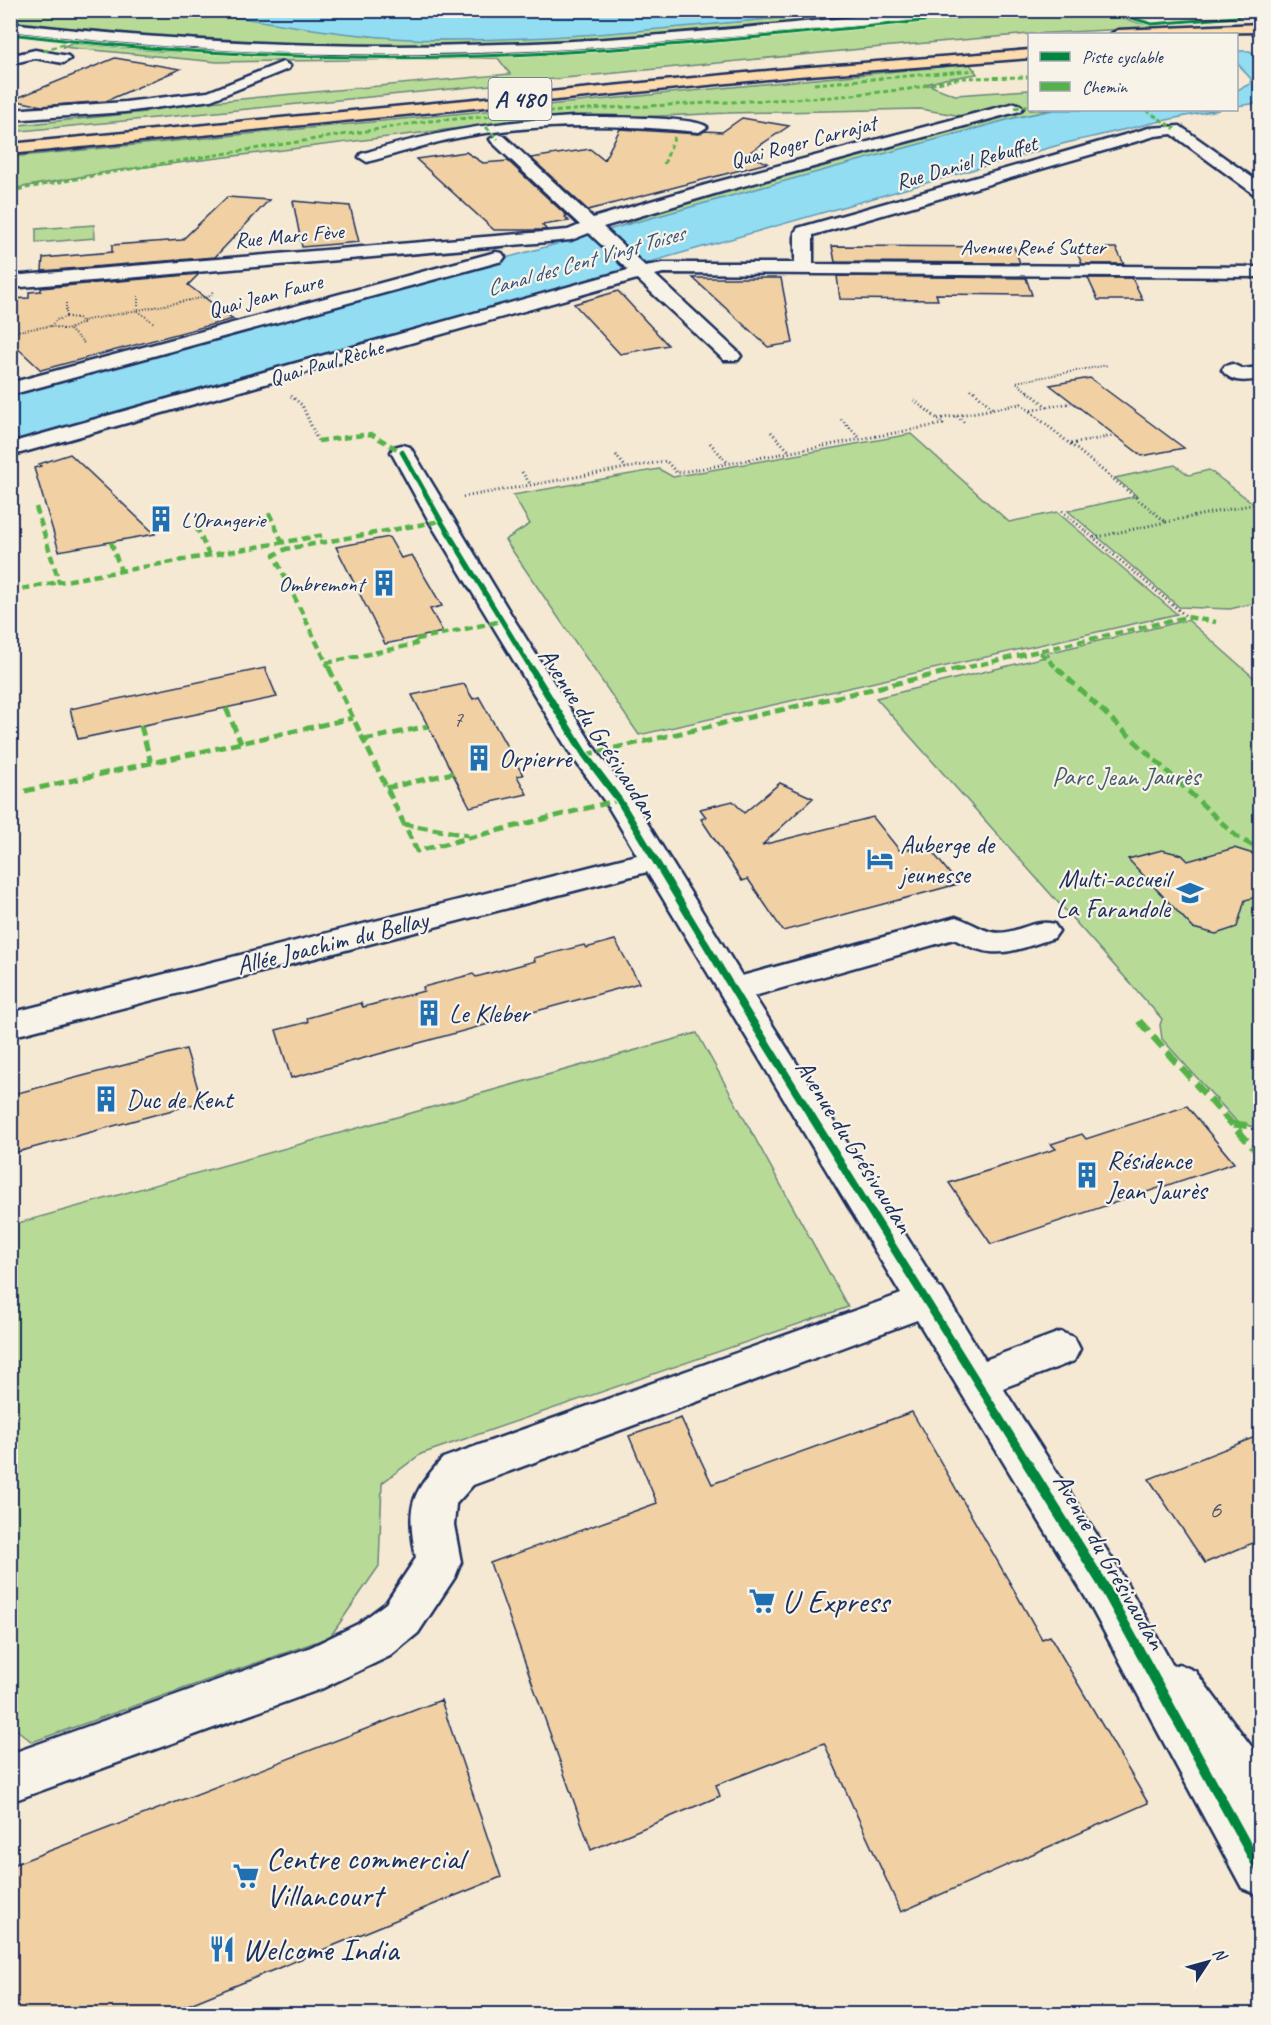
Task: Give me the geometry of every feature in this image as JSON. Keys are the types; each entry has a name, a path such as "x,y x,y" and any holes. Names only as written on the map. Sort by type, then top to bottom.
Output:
{"highway":[{"path":"1147,33 1260,32"},
{"path":"1238,36 1260,32"},
{"path":"1238,42 1260,32"},
{"name":"A 480","path":"10,138 901,54 1028,46"},
{"path":"584,83 610,77 912,49"},
{"name":"A 480","path":"10,149 798,72 1028,54"}],"street":[{"path":"10,27 87,38 227,47 357,50 514,48 634,41 981,10"},
{"path":"10,60 44,51 71,51 207,67"},
{"path":"35,54 63,60"},
{"path":"12,115 148,105 220,94 283,66"},
{"path":"148,105 194,84"},
{"name":"Quai Roger Carrajat","path":"571,235 715,188 1016,108"},
{"path":"367,157 437,136 497,126 611,121 699,127"},
{"name":"Rue Daniel Rebuffet","path":"804,268 804,232 1154,131 1175,129 1260,190"},
{"path":"498,139 596,226 731,356"},
{"name":"Rue Marc Fève","path":"10,282 571,235"},
{"name":"Quai Jean Faure","path":"10,389 518,251 525,245 525,240"},
{"name":"Avenue René Sutter","path":"639,269 1260,272"},
{"name":"Quai Paul Rèche","path":"11,459 267,378 639,269"},
{"path":"1232,370 1239,375 1260,373"},
{"name":"Avenue du Grésivaudan","path":"402,452 429,502 585,755 619,800 734,990 1102,1583 1260,1870"},
{"name":"Allée Joachim du Bellay","path":"10,1025 655,861"},
{"path":"734,990 956,928 968,931 992,943 1043,930"},
{"path":"10,1778 321,1666 374,1640 402,1618 439,1562 432,1525 435,1496 458,1471 927,1300"},
{"path":"977,1380 1060,1349"},
{"name":"Avenue du Grésivaudan","path":"1102,1583 1260,1797"}],"path":[{"path":"51,326 56,320 66,317 82,321 211,296 214,293 207,266"},
{"path":"138,272 138,311"},
{"path":"138,311 181,343"},
{"path":"10,332 51,326 69,329 78,326 82,321"},
{"path":"1047,407 1016,382 1108,365"},
{"path":"267,378 302,405 318,441"},
{"path":"971,389 994,409"},
{"path":"429,502 666,461 677,473 943,424 914,400"},
{"path":"1029,411 1071,403"},
{"path":"938,419 1021,404 1166,522"},
{"path":"957,416 965,423"},
{"path":"841,419 861,439"},
{"path":"771,432 791,452"},
{"path":"1070,444 1113,436"},
{"path":"710,443 729,464"},
{"path":"616,455 626,468"},
{"path":"522,472 531,485"},
{"path":"1093,538 1260,502"},
{"path":"1062,511 1187,617"}],"green space":[{"path":"194,10 370,36 441,40 603,33 861,11 953,11 748,30 534,45 306,48 194,43 11,25 11,11"},
{"path":"1050,10 1100,11 1139,23 1167,27 1028,33 11,132 10,126 145,112 143,108 510,74 498,58 217,62 62,47 72,43 159,51 297,56 559,54"},
{"path":"970,64 977,74 926,84 955,95 1028,90 1028,111 1048,111 1014,118 618,228 660,208 974,118 920,109 729,113 501,123 113,171 11,189 11,157"},
{"path":"94,225 95,238 36,243 36,229"},
{"path":"911,434 1009,522 1057,512 1177,614 639,735 505,540 530,524 513,495 659,469 673,477"},
{"path":"1175,465 1189,475 1209,470 1257,506 1260,505 1260,602 1230,609 1179,607 1068,511 1137,496 1115,478"},
{"name":"Parc Jean Jaurès","path":"1188,620 1260,683 1256,685 1260,689 1260,1129 1237,1122 1162,1039 1160,1025 1162,1019 876,698 1049,656 1047,653"},
{"path":"697,1033 848,1307 421,1454 382,1483 379,1566 330,1637 32,1742 11,1725 11,1225"}],"water":[{"path":"194,11 861,11 599,34 442,40 349,34"},
{"path":"1238,51 1249,51 1260,55 1260,102 1238,106 1238,90 1250,84 1251,79 1238,64"},
{"name":"Canal des Cent Vingt Toises","path":"1048,111 1214,111 1066,143 11,445 11,394 1014,118"}],"building":[{"path":"115,58 180,69 106,101 42,106 12,100"},
{"path":"742,118 789,126 747,154 767,163 588,210 531,158 590,149 604,160 620,129 699,134 705,131 722,132"},
{"path":"466,152 483,163 508,161 567,216 565,217 569,221 542,225 547,230 494,230 416,159"},
{"path":"227,197 269,200 215,257 42,271 43,258 112,252 112,245 182,240"},
{"path":"293,201 350,206 359,242 302,247"},
{"path":"832,246 1014,247 1020,263 835,262"},
{"path":"1075,248 1116,248 1124,264 1082,264"},
{"path":"199,274 188,285 233,319 41,370 10,341 10,299 29,298 29,292 41,291 41,288"},
{"path":"837,276 1026,278 1032,295 936,294 938,300 840,299"},
{"path":"693,278 781,278 793,343 768,347"},
{"path":"1088,278 1132,278 1143,300 1098,300"},
{"path":"618,291 668,345 620,354 574,304"},
{"path":"1090,378 1184,448 1142,456 1050,385"},
{"path":"70,454 155,534 59,551 34,468 41,466 39,464"},
{"name":"Ombremont","path":"389,537 401,558 412,555 442,606 430,609 443,632 385,644 336,547"},
{"path":"265,668 277,697 78,739 70,709"},
{"name":"Orpierre","path":"464,684 473,699 479,697 523,775 517,776 527,794 470,807 412,695"},
{"name":"Auberge de jeunesse","path":"780,783 813,798 762,845 873,817 900,851 927,845 958,884 783,931 748,879 742,881 701,819 706,817 700,809 733,801 744,813"},
{"name":"Multi-accueil La Farandole","path":"1234,848 1260,856 1260,896 1245,900 1237,927 1216,934 1193,928 1128,859 1162,850 1182,855 1188,861"},
{"name":"Le Kleber","path":"615,940 639,983 291,1078 276,1030 308,1022 307,1018 361,1003 363,1007 424,991 423,987 473,974 476,977 535,961 534,958 584,945 586,948"},
{"name":"Duc de Kent","path":"186,1049 202,1102 10,1154 10,1095"},
{"name":"Résidence Jean Jaurès","path":"1187,1106 1234,1163 991,1244 949,1183 1056,1149 1051,1144 1082,1134 1086,1139"},
{"name":"U Express","path":"912,1412 1042,1639 1050,1636 1148,1803 901,1912 824,1743 716,1785 720,1796 591,1850 490,1563 657,1503 629,1436 681,1418 712,1484"},
{"path":"1260,1435 1260,1540 1205,1563 1149,1479"},
{"name":"Centre commercial Villancourt","path":"441,1700 501,1877 166,2014 10,2014 10,1866"}],"marked path":[{"path":"44,51 66,43"},
{"path":"814,84 976,70"},
{"path":"10,191 153,165 429,121 588,109 831,97 909,89 961,78 1028,77"},
{"path":"1015,108 1028,105"},
{"path":"1148,111 1175,129"},
{"path":"486,127 498,139"},
{"path":"664,164 675,136"},
{"path":"318,441 371,434 402,452"},
{"path":"36,507 59,582 324,535"},
{"path":"269,513 285,548"},
{"path":"441,521 286,549 274,555 417,851 619,800"},
{"path":"196,526 209,555"},
{"path":"111,542 121,571"},
{"path":"10,591 59,582"},
{"path":"585,755 1187,617 1216,622"},
{"path":"326,663 416,644 413,640 502,621"},
{"path":"1040,652 1236,836 1260,850"},
{"path":"226,708 241,743"},
{"path":"25,791 353,718"},
{"path":"141,726 151,763"},
{"path":"364,740 428,726"},
{"path":"386,788 453,773"},
{"path":"403,824 468,835"},
{"path":"1139,1021 1260,1155"},
{"path":"1233,1124 1260,1127"}],"cycle path":[{"path":"10,34 82,43 228,54 302,57 450,57 650,46 1039,10"},
{"path":"1105,10 1152,24 1237,17 1242,15 1244,10"},
{"path":"402,452 502,621 585,755 619,800 780,1067 1102,1583 1260,1870"}],"place":[{"name":"L'Orangerie","path":"161,519"},
{"name":"Ombremont","path":"384,583"},
{"name":"Orpierre","path":"479,758"},
{"name":"Auberge de jeunesse","path":"880,859"},
{"name":"Multi-accueil La Farandole","path":"1190,893"},
{"name":"Le Kleber","path":"429,1013"},
{"name":"Duc de Kent","path":"106,1099"},
{"name":"Résidence Jean Jaurès","path":"1087,1175"},
{"name":"U Express","path":"762,1601"},
{"name":"Centre commercial Villancourt","path":"246,1876"},
{"name":"Welcome India","path":"222,1949"}]}
